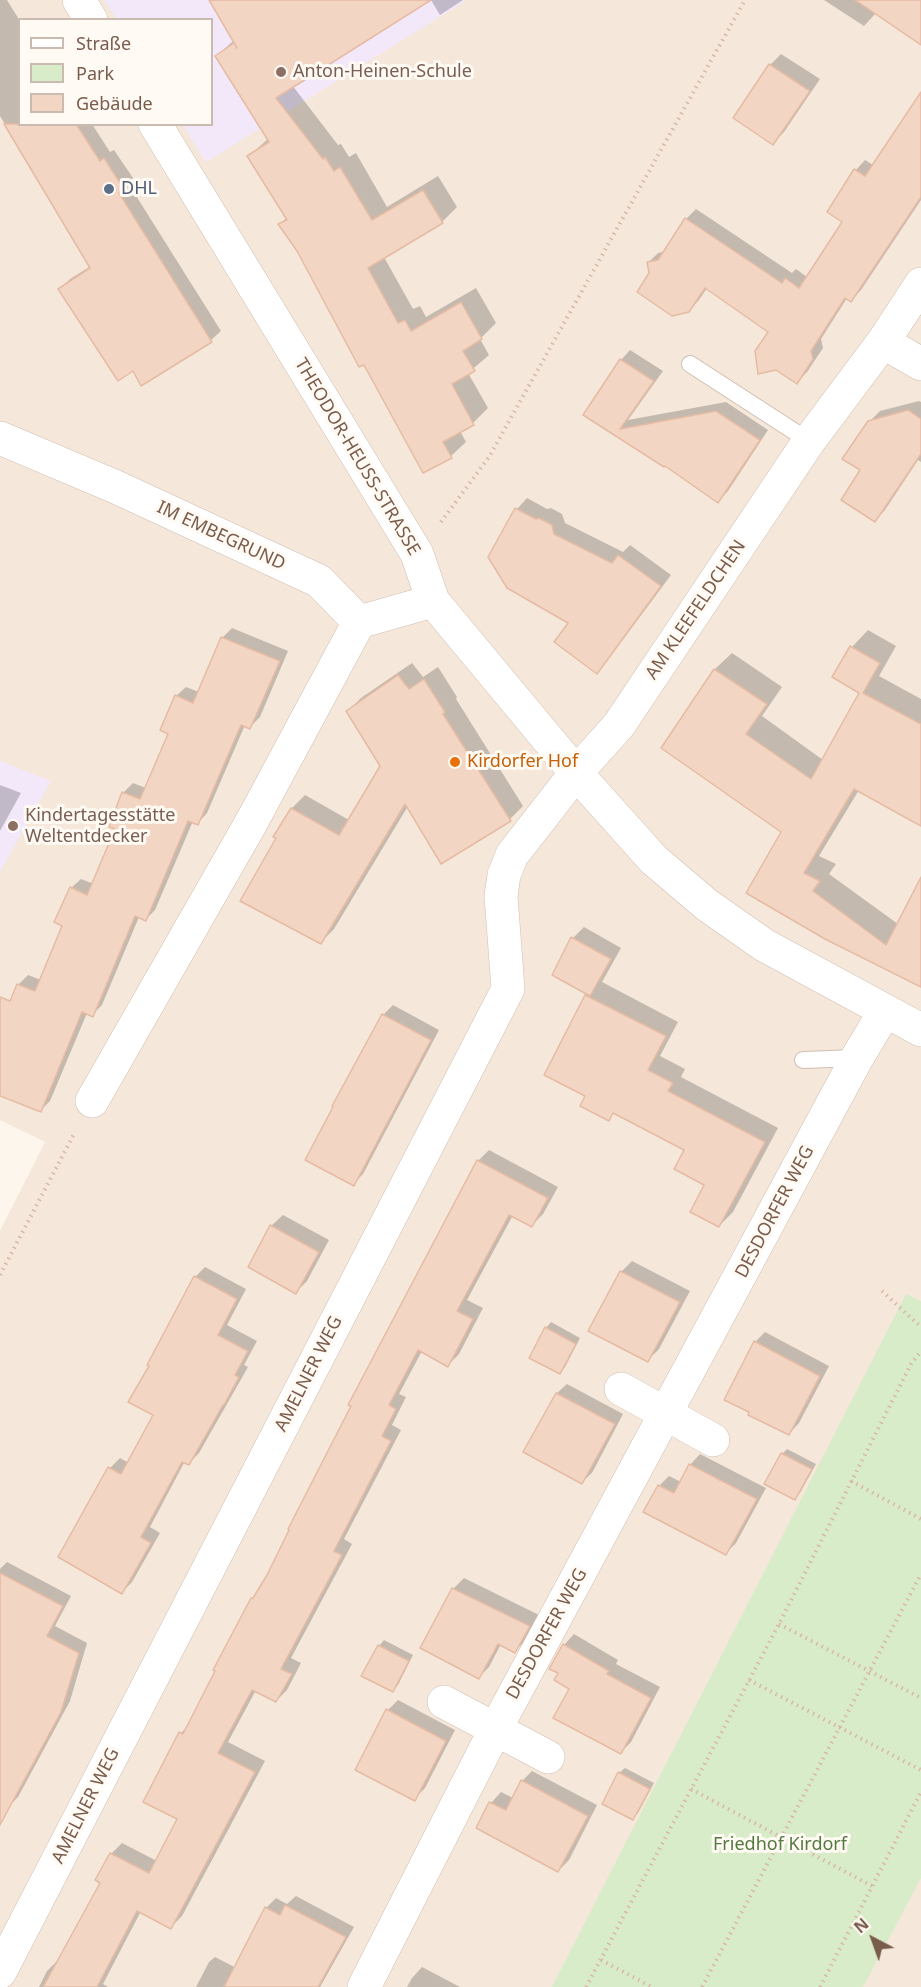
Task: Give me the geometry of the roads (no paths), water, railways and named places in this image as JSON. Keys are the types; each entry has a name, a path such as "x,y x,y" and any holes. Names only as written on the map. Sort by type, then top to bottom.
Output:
{"street":[{"path":"79,0 90,18"},
{"name":"THEODOR-HEUSS-STRASSE","path":"156,126 417,554 433,601 576,773 654,860 707,904 764,945 921,1030"},
{"name":"AM KLEEFELDCHEN","path":"576,773 619,725 809,441 883,342 921,284"},
{"path":"883,342 921,364"},
{"name":"IM EMBEGRUND","path":"14,451 320,581 359,622"},
{"path":"92,1101 251,823 359,622 433,601"},
{"name":"AMELNER WEG","path":"0,1972 508,989 501,896 504,875 512,855 576,773"},
{"name":"DESDORFER WEG","path":"364,1987 496,1728 857,1058 885,1011"},
{"path":"621,1389 713,1440"},
{"path":"444,1702 548,1757"}],"lane":[{"path":"690,364 809,441"},
{"path":"803,1060 857,1058"}],"place":[{"name":"Anton-Heinen-Schule","path":"281,72"},
{"name":"DHL","path":"109,189"},
{"name":"Kirdorfer Hof","path":"455,762"},
{"name":"Kindertagesstätte Weltentdecker","path":"13,826"}],"park label":[{"name":"Friedhof Kirdorf","path":"780,1845"}]}
